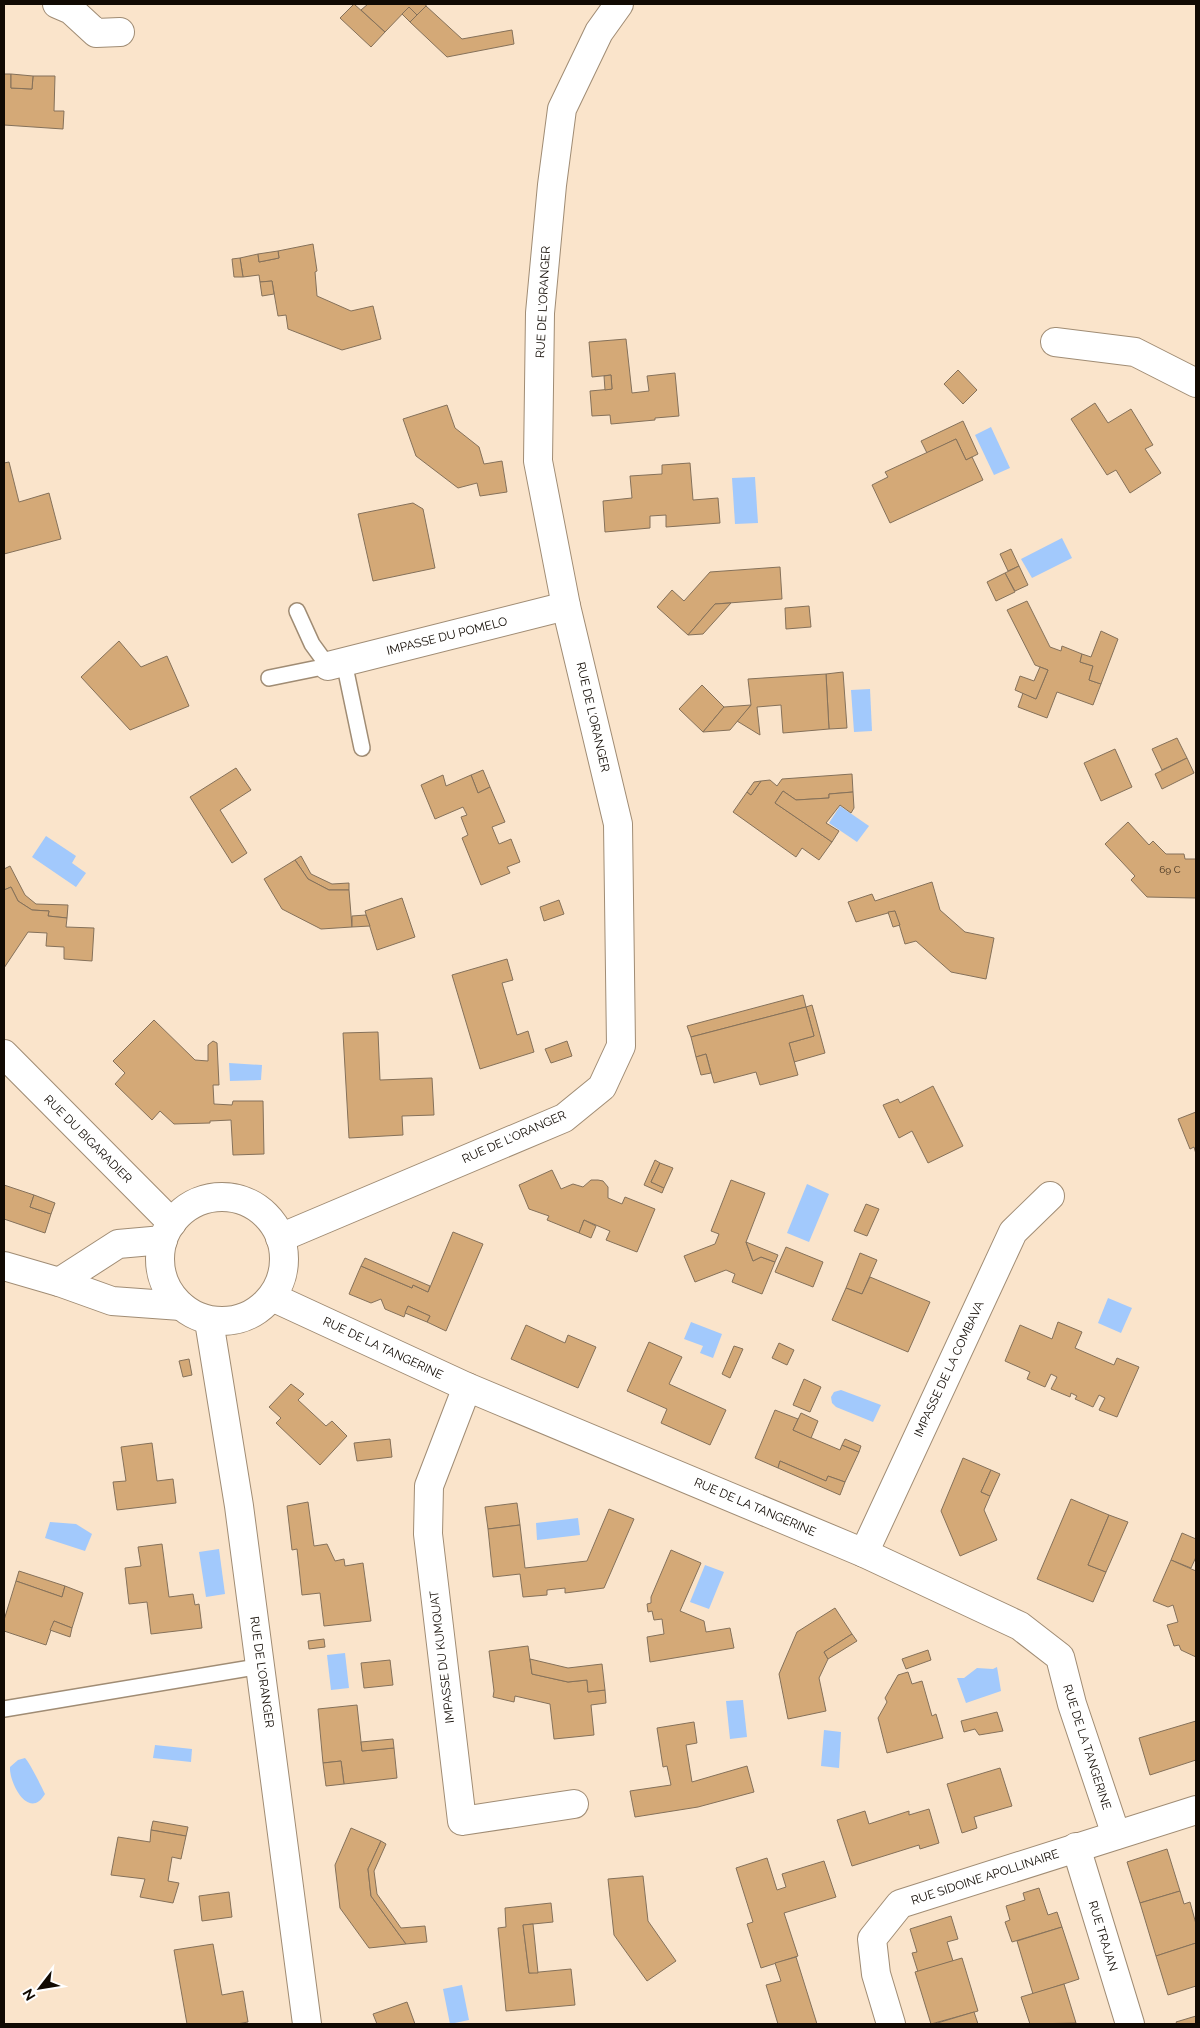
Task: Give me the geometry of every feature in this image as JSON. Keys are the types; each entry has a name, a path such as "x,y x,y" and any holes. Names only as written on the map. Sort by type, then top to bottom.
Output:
{"street":[{"path":"57,4 71,10 96,33 120,32"},
{"name":"RUE DE L'ORANGER","path":"280,1238 564,1118 602,1087 621,1046 618,824 566,606 538,460 540,313 552,186 562,109 599,32 619,4"},
{"path":"1056,342 1135,352 1196,382"},
{"name":"IMPASSE DU POMELO","path":"336,664 566,606"},
{"name":"RUE DU BIGARADIER","path":"4,1054 167,1231"},
{"name":"IMPASSE DE LA COMBAVA","path":"864,1553 1013,1232 1050,1196"},
{"path":"4,1266 59,1282 112,1301 181,1306 209,1320 233,1321 254,1313 272,1297 281,1279 284,1258 280,1238 270,1219 253,1205 234,1198 212,1198 192,1205 167,1231 118,1244 59,1282"},
{"path":"167,1231 160,1264 166,1287 181,1306"},
{"name":"RUE DE LA TANGERINE","path":"272,1297 467,1387 864,1553 1020,1626 1060,1657 1072,1704 1116,1835"},
{"name":"RUE DE L'ORANGER","path":"209,1320 262,1666 307,2024"},
{"name":"IMPASSE DU KUMQUAT","path":"467,1387 429,1486 428,1534 462,1821 574,1804"},
{"name":"RUE SIDOINE APOLLINAIRE","path":"892,2024 876,1974 872,1939 900,1904 1196,1810"},
{"name":"RUE TRAJAN","path":"1076,1847 1130,2024"}],"lane":[{"path":"297,612 312,644 336,664 362,748"},
{"path":"268,678 336,664"},
{"path":"4,1710 262,1666"}],"water":[{"path":"991,427 1010,468 994,475 975,435"},
{"path":"755,477 758,523 735,524 732,478"},
{"path":"1062,538 1072,558 1032,578 1021,559"},
{"path":"870,689 872,731 854,732 851,690"},
{"path":"840,806 869,826 857,842 829,823"},
{"path":"46,836 76,856 72,863 86,873 76,887 32,857"},
{"path":"229,1063 262,1065 261,1080 230,1081"},
{"path":"807,1184 829,1194 809,1242 787,1233"},
{"path":"1108,1298 1132,1308 1121,1333 1098,1323"},
{"path":"691,1322 722,1334 713,1358 700,1353 703,1346 684,1339"},
{"path":"841,1390 881,1405 873,1422 836,1407 832,1403 831,1397 834,1392"},
{"path":"578,1518 580,1535 537,1540 536,1523"},
{"path":"50,1522 76,1524 92,1534 85,1551 45,1538"},
{"path":"219,1549 225,1594 206,1597 199,1552"},
{"path":"705,1565 724,1572 709,1609 690,1602"},
{"path":"345,1653 349,1688 331,1690 327,1655"},
{"path":"997,1667 1001,1691 966,1703 957,1678 964,1678 977,1668 993,1669"},
{"path":"743,1700 747,1737 730,1739 726,1701"},
{"path":"824,1730 841,1732 839,1768 821,1766"},
{"path":"155,1745 192,1749 191,1762 153,1758"},
{"path":"25,1758 45,1794 39,1801 33,1803 27,1802 21,1797 16,1790 11,1774 10,1767 18,1760"},
{"path":"462,1985 469,2020 450,2024 443,1989"}],"building":[{"path":"354,4 385,32 371,47 340,18"},
{"path":"368,4 426,4 426,6 417,15 409,7 385,32 361,10"},
{"path":"426,6 462,39 512,30 514,44 447,57 410,22"},
{"path":"409,7 417,15 410,22 402,14"},
{"path":"4,74 11,74 11,88 32,89 33,76 55,76 54,111 64,111 63,129 4,125"},
{"path":"11,74 33,76 32,89 11,88"},
{"path":"313,244 317,271 315,272 317,296 351,311 373,306 381,339 342,350 288,329 286,315 278,316 272,281 260,282 259,275 243,277 240,258 258,254 259,262 279,258 278,251"},
{"path":"278,251 279,258 259,262 258,254"},
{"path":"240,258 243,277 234,277 232,259"},
{"path":"272,281 274,294 262,296 260,282"},
{"path":"626,339 632,393 649,391 647,376 675,373 679,416 611,424 610,415 592,416 590,391 612,389 611,375 592,377 589,342"},
{"path":"958,370 977,390 963,404 944,384"},
{"path":"611,375 612,389 605,390 604,376"},
{"path":"1095,403 1108,423 1131,409 1153,445 1145,449 1161,473 1130,493 1116,470 1107,475 1071,419"},
{"path":"447,405 455,428 479,447 484,464 502,461 507,492 480,496 477,483 458,488 416,456 403,419"},
{"path":"963,421 978,454 966,460 956,439 927,453 921,441"},
{"path":"956,439 966,460 972,457 983,480 890,523 872,485 888,477 885,472"},
{"path":"9,462 19,502 49,493 61,539 4,554 4,463"},
{"path":"690,463 693,500 718,498 720,523 666,527 666,515 650,516 650,528 605,532 603,501 632,498 630,476 662,474 662,465"},
{"path":"413,503 423,509 435,568 373,581 358,514"},
{"path":"1011,549 1019,566 1008,571 1000,554"},
{"path":"1019,566 1028,585 1015,591 1005,573"},
{"path":"780,567 782,599 715,604 688,635 657,607 672,590 684,601 710,572"},
{"path":"1005,573 1015,592 996,601 987,582"},
{"path":"1027,601 1050,647 1061,651 1062,646 1082,654 1080,662 1093,666 1089,680 1101,684 1093,705 1057,692 1047,718 1018,707 1023,693 1036,699 1048,670 1035,665 1007,610"},
{"path":"731,603 703,634 688,635 715,604"},
{"path":"809,606 811,627 786,629 785,608"},
{"path":"1101,631 1118,639 1101,684 1089,680 1093,666 1080,662 1082,654 1091,657"},
{"path":"119,641 141,667 167,656 189,706 130,730 81,677"},
{"path":"1040,667 1048,670 1036,699 1015,690 1020,676 1034,681"},
{"path":"843,672 847,728 829,729 826,674"},
{"path":"826,674 829,729 783,733 781,705 757,707 760,735 737,721 751,705 748,679"},
{"path":"702,685 724,707 703,732 679,709"},
{"path":"751,705 730,730 703,732 724,707"},
{"path":"1177,738 1187,758 1162,770 1152,749"},
{"path":"1115,749 1132,787 1101,801 1084,763"},
{"path":"1187,758 1194,773 1162,789 1155,774"},
{"path":"236,768 251,790 220,810 247,853 232,863 190,797"},
{"path":"483,770 490,787 478,793 471,775"},
{"path":"852,774 853,792 829,794 829,798 796,800 783,791 775,803 832,842 819,860 802,848 796,857 733,812 747,792 751,795 761,781 770,780 777,786 782,779"},
{"path":"443,775 446,786 471,775 478,793 490,787 505,822 492,827 499,844 511,839 520,862 507,867 510,873 481,885 462,838 468,835 461,817 467,815 463,807 435,819 421,785"},
{"path":"761,781 751,795 747,792 754,782"},
{"path":"783,791 796,800 829,798 829,794 853,792 854,808 851,813 840,805 826,823 839,831 832,842 775,803"},
{"path":"1128,822 1149,845 1153,841 1166,854 1184,854 1185,859 1196,859 1196,898 1147,897 1131,880 1135,876 1105,844"},
{"path":"301,856 311,874 332,884 349,883 349,890 329,890 308,879 295,860"},
{"path":"295,860 308,879 329,890 349,890 352,927 321,929 282,909 264,879"},
{"path":"10,866 25,895 36,904 68,905 67,918 48,916 49,911 32,910 18,901 11,887 4,890 4,869"},
{"path":"932,882 940,910 965,932 994,938 986,979 951,972 916,941 905,944 895,911 856,922 848,902 872,894 875,901"},
{"path":"11,887 18,901 32,910 49,911 48,916 67,918 66,927 94,928 92,961 64,959 64,947 46,946 47,933 28,932 4,968 4,890"},
{"path":"402,898 415,937 377,950 365,911"},
{"path":"559,900 564,914 544,921 540,907"},
{"path":"895,911 900,925 893,927 888,912"},
{"path":"366,915 370,926 352,927 352,916"},
{"path":"507,959 513,980 502,983 517,1035 528,1031 534,1052 480,1069 452,975"},
{"path":"803,995 806,1007 691,1037 687,1026"},
{"path":"812,1005 825,1053 794,1062 789,1043 814,1036 806,1007"},
{"path":"806,1007 814,1036 789,1043 798,1075 760,1085 756,1072 714,1083 706,1054 696,1057 691,1037"},
{"path":"154,1020 195,1060 208,1061 208,1045 213,1041 217,1043 219,1085 213,1085 214,1104 232,1105 233,1101 263,1101 264,1154 233,1155 231,1120 210,1121 210,1123 174,1124 160,1111 152,1120 115,1084 125,1073 113,1061"},
{"path":"378,1032 380,1080 432,1078 434,1115 402,1116 403,1135 349,1138 343,1033"},
{"path":"567,1041 572,1056 551,1063 545,1049"},
{"path":"706,1054 711,1073 701,1075 696,1057"},
{"path":"933,1086 963,1146 928,1163 912,1131 899,1138 883,1105 898,1099 900,1103"},
{"path":"1196,1112 1196,1154 1194,1147 1190,1149 1178,1119"},
{"path":"655,1160 660,1163 651,1182 664,1188 662,1193 644,1185"},
{"path":"660,1163 673,1168 664,1188 651,1182"},
{"path":"552,1170 561,1189 573,1184 583,1187 591,1180 603,1181 608,1187 608,1198 622,1204 625,1197 655,1209 637,1252 606,1240 610,1231 584,1220 579,1233 547,1220 549,1216 529,1209 519,1185"},
{"path":"731,1180 765,1193 746,1242 753,1261 761,1257 775,1262 762,1294 732,1282 735,1274 726,1270 695,1282 684,1256 715,1244 719,1234 711,1231"},
{"path":"4,1185 34,1195 30,1207 51,1214 45,1233 4,1219"},
{"path":"34,1195 55,1203 51,1214 30,1207"},
{"path":"866,1204 879,1209 867,1236 854,1231"},
{"path":"584,1220 596,1226 591,1238 579,1233"},
{"path":"453,1232 483,1244 446,1331 427,1322 430,1316 408,1306 404,1317 385,1309 381,1299 371,1303 349,1294 361,1266 412,1288 413,1285 428,1292"},
{"path":"746,1242 778,1255 775,1262 761,1257 753,1261"},
{"path":"786,1247 823,1262 813,1287 775,1272"},
{"path":"860,1253 877,1260 862,1294 846,1288"},
{"path":"365,1258 430,1286 428,1292 413,1285 412,1288 361,1266"},
{"path":"870,1277 930,1302 908,1352 832,1320 846,1288 862,1294"},
{"path":"408,1306 430,1316 427,1322 405,1313"},
{"path":"1058,1322 1082,1332 1075,1348 1114,1365 1117,1358 1139,1367 1117,1417 1099,1410 1105,1398 1099,1395 1093,1407 1075,1399 1077,1396 1071,1393 1070,1397 1051,1389 1057,1377 1051,1374 1045,1387 1027,1379 1030,1372 1005,1361 1020,1325 1052,1339"},
{"path":"526,1325 565,1343 568,1335 596,1347 578,1388 511,1359"},
{"path":"649,1342 682,1357 669,1384 726,1410 710,1445 661,1423 667,1409 627,1391"},
{"path":"779,1343 794,1350 787,1365 772,1358"},
{"path":"734,1346 743,1349 730,1378 722,1374"},
{"path":"189,1359 192,1375 183,1377 179,1361"},
{"path":"804,1379 821,1387 810,1412 793,1405"},
{"path":"291,1384 304,1394 298,1400 326,1426 332,1421 347,1436 320,1465 276,1423 281,1418 269,1407"},
{"path":"775,1410 798,1419 793,1430 840,1450 842,1445 859,1452 845,1482 828,1476 826,1481 780,1461 778,1468 755,1458"},
{"path":"801,1413 818,1421 811,1438 793,1430"},
{"path":"390,1439 392,1457 357,1461 354,1443"},
{"path":"845,1439 861,1446 859,1452 842,1445"},
{"path":"152,1443 157,1481 173,1479 176,1503 117,1510 113,1482 126,1481 121,1447"},
{"path":"963,1458 991,1470 981,1492 990,1496 984,1510 997,1540 960,1556 941,1511"},
{"path":"780,1461 826,1481 828,1476 845,1482 840,1495 778,1468"},
{"path":"991,1470 1000,1474 990,1496 981,1492"},
{"path":"1071,1499 1109,1515 1088,1565 1106,1572 1093,1602 1037,1579"},
{"path":"308,1502 314,1546 327,1544 335,1561 344,1559 345,1566 363,1563 371,1621 324,1626 320,1593 302,1595 297,1549 292,1550 287,1506"},
{"path":"517,1503 520,1525 488,1529 485,1507"},
{"path":"609,1509 634,1519 604,1588 565,1593 565,1588 547,1590 547,1595 523,1597 520,1574 493,1577 488,1529 520,1525 525,1568 587,1561"},
{"path":"1109,1515 1128,1522 1106,1572 1088,1565"},
{"path":"1182,1533 1196,1539 1196,1557 1191,1568 1171,1560"},
{"path":"162,1544 169,1597 193,1594 195,1605 199,1604 202,1628 151,1634 147,1602 129,1604 125,1568 141,1566 138,1547"},
{"path":"671,1550 701,1563 680,1611 704,1621 706,1632 730,1628 734,1648 650,1662 647,1637 664,1634 662,1619 654,1620 652,1611 648,1612 647,1604 651,1603 651,1597"},
{"path":"1171,1560 1196,1571 1196,1657 1181,1650 1179,1645 1174,1646 1167,1625 1178,1622 1173,1605 1168,1607 1153,1601"},
{"path":"19,1571 65,1586 62,1597 16,1581"},
{"path":"16,1581 62,1597 65,1586 83,1593 72,1628 54,1621 46,1645 4,1631 4,1620"},
{"path":"835,1608 852,1634 824,1652 828,1659 819,1678 826,1711 788,1719 779,1674 797,1632"},
{"path":"54,1621 72,1628 70,1637 50,1630"},
{"path":"852,1634 857,1641 828,1659 824,1652"},
{"path":"324,1639 325,1647 309,1649 308,1641"},
{"path":"528,1646 532,1674 568,1682 587,1680 588,1692 605,1690 606,1703 591,1705 594,1735 554,1739 550,1704 515,1696 514,1702 493,1697 494,1691 489,1651"},
{"path":"928,1650 931,1660 906,1669 902,1659"},
{"path":"530,1659 568,1668 602,1664 605,1690 588,1692 587,1680 568,1682 532,1674"},
{"path":"390,1660 393,1685 364,1688 361,1663"},
{"path":"908,1672 912,1684 922,1681 932,1716 936,1714 943,1738 887,1753 878,1718 887,1702 885,1698 898,1675"},
{"path":"357,1705 362,1751 394,1748 397,1778 344,1784 341,1761 323,1763 318,1709"},
{"path":"997,1712 1003,1731 979,1735 975,1729 964,1732 961,1721"},
{"path":"1196,1721 1196,1760 1150,1775 1139,1738"},
{"path":"694,1722 697,1743 686,1745 692,1782 747,1766 754,1792 698,1807 635,1817 630,1791 671,1785 667,1766 663,1767 657,1728"},
{"path":"393,1739 394,1748 362,1751 361,1742"},
{"path":"341,1761 344,1784 326,1786 323,1763"},
{"path":"1000,1768 1012,1806 974,1817 977,1828 962,1833 947,1784"},
{"path":"929,1809 939,1843 920,1849 919,1845 852,1866 837,1820 865,1811 869,1824 909,1811 909,1815"},
{"path":"153,1821 188,1827 186,1836 151,1830"},
{"path":"351,1828 381,1841 368,1869 371,1896 406,1944 369,1948 340,1908 335,1865"},
{"path":"151,1830 186,1836 181,1859 172,1857 168,1881 179,1883 173,1903 140,1897 145,1879 111,1875 118,1837 150,1842"},
{"path":"381,1841 386,1844 374,1871 377,1894 401,1928 425,1926 427,1942 406,1944 371,1896 368,1869"},
{"path":"1167,1849 1180,1891 1140,1903 1127,1862"},
{"path":"767,1858 777,1890 786,1887 782,1874 824,1861 836,1897 784,1913 798,1956 761,1968 747,1924 753,1922 736,1868"},
{"path":"643,1876 648,1921 676,1961 647,1981 614,1935 608,1879"},
{"path":"1039,1888 1048,1915 1057,1912 1062,1927 1012,1942 1005,1922 1010,1920 1006,1906 1025,1900 1023,1893"},
{"path":"1180,1891 1184,1904 1190,1902 1196,1924 1196,1943 1156,1956 1140,1903"},
{"path":"229,1892 232,1917 202,1921 199,1896"},
{"path":"551,1903 553,1922 523,1925 529,1973 571,1969 575,2005 506,2011 498,1928 506,1927 505,1908"},
{"path":"951,1916 958,1939 947,1942 953,1961 918,1972 912,1953 917,1952 910,1929"},
{"path":"533,1924 538,1973 529,1973 523,1925"},
{"path":"1062,1927 1079,1979 1033,1994 1017,1941"},
{"path":"1196,1943 1196,1986 1168,1995 1156,1956"},
{"path":"213,1944 222,1995 243,1991 248,2022 237,2024 187,2024 174,1950"},
{"path":"796,1957 817,2024 778,2024 766,1985 781,1981 775,1963"},
{"path":"962,1958 978,2011 931,2024 915,1972"},
{"path":"1064,1984 1076,2023 1030,2024 1021,1997"},
{"path":"407,2002 415,2024 377,2024 373,2014"},
{"path":"974,2012 978,2024 934,2024"},
{"path":"1196,2016 1196,2024 1177,2024 1176,2022"}]}
